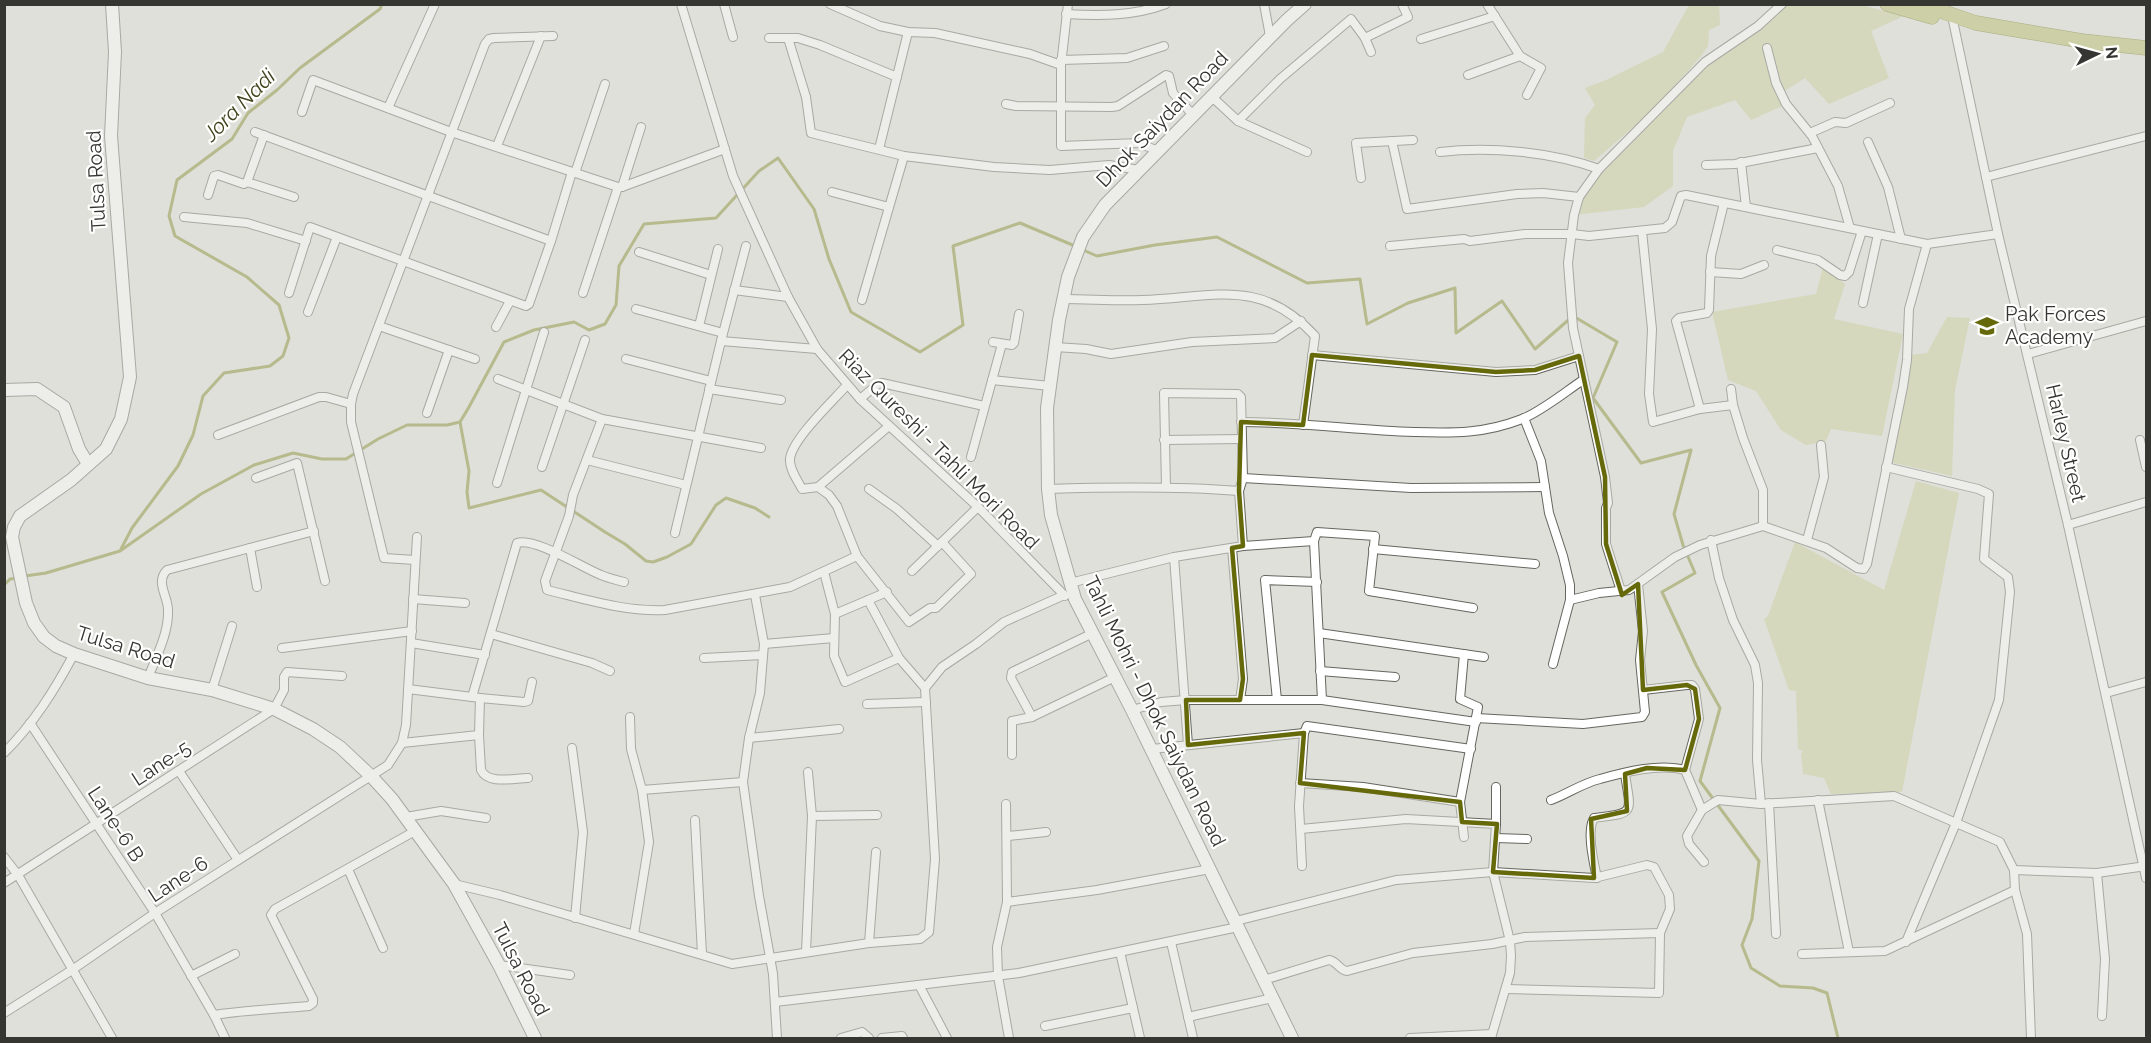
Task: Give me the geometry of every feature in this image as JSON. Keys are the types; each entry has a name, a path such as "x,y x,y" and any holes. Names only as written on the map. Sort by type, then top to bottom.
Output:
{"main road":[{"path":"1887,4 1934,17 1952,16"},
{"path":"1920,4 1976,23 2082,41 2146,48"}],"street":[{"name":"Tulsa Road","path":"112,4 115,52 111,136 130,377 121,419 105,449 71,480 20,516 14,526 12,537 26,603 34,623 44,637 56,646 74,654 148,678 212,690 274,709 313,729 340,747 392,799 454,884 499,965 535,1038"},
{"path":"388,108 435,4"},
{"name":"Riaz Qureshi - Tahli Mori Road","path":"681,4 733,176 788,297 817,349 847,386 978,507 1062,596"},
{"path":"724,4 733,37"},
{"path":"830,4 880,26 908,32 935,33 1061,62 1127,58 1164,46"},
{"path":"1068,4 1061,62 1061,146 1139,143 1158,151"},
{"path":"1066,15 1120,15 1145,12 1166,4"},
{"path":"1264,4 1270,36"},
{"name":"Dhok Saiydan Road","path":"1068,277 1083,237 1104,205 1270,36 1305,4"},
{"path":"1365,38 1408,17 1402,4"},
{"path":"1488,4 1520,56 1541,68 1527,95"},
{"path":"1621,591 1606,544 1608,502 1605,477 1573,328 1568,263 1574,215 1579,198 1599,169 1705,62 1758,27 1782,4"},
{"path":"1421,39 1495,16"},
{"name":"Harley Street","path":"1952,16 1998,234 2068,525 2146,878"},
{"path":"1238,121 1280,79 1347,21 1351,19 1354,22 1371,52"},
{"path":"879,150 908,32"},
{"path":"497,146 541,36"},
{"path":"415,560 384,558 351,422 351,404 485,44 489,39 553,36"},
{"path":"769,38 798,38 897,77"},
{"path":"788,38 806,97 811,133 904,156 994,167 1050,170 1109,165 1139,170"},
{"path":"1767,48 1776,83 1786,104 1809,133 1838,186 1850,228"},
{"path":"1468,75 1520,56"},
{"path":"1006,104 1016,106 1118,106 1166,75 1169,76 1173,93 1193,115"},
{"path":"302,112 313,80 451,132 620,187 725,149"},
{"path":"289,293 310,226 522,306 529,303 604,84"},
{"path":"1211,96 1238,121 1307,152"},
{"path":"1809,133 1835,122 1846,123 1890,103"},
{"path":"583,293 641,127"},
{"path":"247,182 259,133 551,241"},
{"path":"1986,177 2146,136"},
{"path":"1361,178 1356,142 1413,140"},
{"path":"1392,141 1407,209 1517,194 1543,193 1579,198"},
{"path":"1868,142 1888,187 1901,239"},
{"path":"1706,165 1741,162 1818,148"},
{"path":"1440,152 1467,149 1520,153 1574,160 1599,169"},
{"path":"862,300 904,156"},
{"path":"1741,162 1746,207"},
{"path":"208,195 214,176 218,175 294,197"},
{"path":"832,192 889,207"},
{"path":"1390,246 1464,239 1470,241 1525,234 1589,236 1665,228 1672,222 1680,196 1686,195 1927,244 1998,234"},
{"path":"1700,410 1677,321 1679,318 1707,313 1711,256 1724,203"},
{"path":"184,217 247,223 306,241"},
{"path":"1642,231 1652,329 1649,393 1653,422 1700,410 1733,405"},
{"path":"1777,250 1818,260 1845,276 1849,272 1862,231"},
{"path":"1863,303 1878,234"},
{"path":"308,312 337,237"},
{"path":"1570,600 1599,593 1629,590 1675,557 1711,540 1762,526 1826,548 1857,568 1864,569 1867,564 1906,369 1909,309 1927,244"},
{"path":"675,533 746,246"},
{"path":"699,326 718,249"},
{"path":"639,252 711,275"},
{"path":"1710,272 1741,274 1764,265"},
{"name":"Tahli Mohri - Dhok Saiydan Road","path":"1068,277 1047,408 1048,489 1051,515 1070,583 1075,599 1152,749 1292,1038"},
{"path":"734,290 788,297"},
{"path":"1064,299 1142,300 1233,293 1249,295 1283,309 1301,321 1315,336 1303,424"},
{"path":"496,327 510,301"},
{"path":"636,309 699,326 722,337 817,349"},
{"path":"971,457 992,380 997,343 1012,345 1014,343 1019,314"},
{"path":"1055,347 1086,349 1111,354 1192,342 1275,338 1301,321"},
{"path":"2028,354 2146,321"},
{"path":"379,326 475,359"},
{"path":"497,483 544,332"},
{"path":"542,467 585,340"},
{"path":"427,413 449,350"},
{"path":"1312,355 1496,372 1535,370 1579,356"},
{"path":"626,359 710,385 782,400"},
{"path":"498,379 602,419 761,448"},
{"path":"992,380 1050,386"},
{"path":"1241,422 1279,422 1361,430 1466,433 1490,430 1524,418 1583,380"},
{"path":"860,399 882,382 984,406"},
{"path":"847,386 814,419 791,453 791,467 802,489 818,487 889,426"},
{"path":"4,390 37,389 64,406 79,450 88,464"},
{"path":"1731,389 1733,405 1743,438 1763,490 1762,526"},
{"path":"1166,487 1163,395 1166,393 1238,394 1242,439 1243,478 1239,491 1243,546"},
{"path":"218,435 313,399 326,397 351,404"},
{"path":"1524,418 1541,461 1549,513 1568,575 1570,600 1553,664"},
{"path":"602,419 573,495 569,516 545,581 547,590 616,607 665,610 755,595 798,585 857,556"},
{"path":"1164,440 1242,439"},
{"path":"2140,440 2146,467"},
{"path":"1807,540 1824,477 1821,445"},
{"path":"587,460 686,485"},
{"path":"256,478 297,463 325,580"},
{"path":"1886,467 1978,489 1989,494 1984,559 2008,577 2010,592 1999,700 1956,823 1906,942"},
{"path":"1243,478 1411,488 1545,487"},
{"path":"818,487 829,495 837,506 857,556 909,622 930,608 936,608 971,574 940,544 869,489"},
{"path":"1048,489 1166,487 1239,491"},
{"path":"2068,525 2146,502"},
{"path":"912,571 978,507"},
{"path":"148,678 167,626 169,609 161,581 167,570 314,531"},
{"path":"1322,700 1314,542 1317,532 1375,536 1369,591 1473,608"},
{"path":"417,537 406,725 402,743 479,735"},
{"path":"1711,540 1719,578 1733,620 1755,665 1758,683 1757,760 1765,804 1776,934"},
{"path":"1070,583 1174,557 1243,546 1314,542"},
{"path":"528,778 486,777 481,770 476,698 485,655 517,543 537,545 576,561 600,575 624,582"},
{"path":"250,548 257,587"},
{"path":"1232,548 1243,679 1240,700"},
{"path":"1373,549 1535,564"},
{"path":"1174,557 1188,745"},
{"path":"824,572 836,614 834,656 845,682 899,658"},
{"path":"1277,700 1265,580 1317,582"},
{"path":"1132,710 1161,702 1186,700 1322,700 1476,720 1583,724 1642,717 1645,712 1640,660 1643,632 1638,584"},
{"path":"836,614 886,592"},
{"path":"755,595 764,644 760,693 749,738 743,782 759,896 771,959 777,1038"},
{"path":"925,688 942,667 1004,622 1062,596 1075,599"},
{"path":"413,599 465,603"},
{"path":"454,884 732,963 869,943 920,939 929,932 935,859 925,688 899,658 868,600"},
{"path":"212,690 232,626"},
{"path":"282,648 412,631"},
{"path":"1032,717 1011,678 1012,672 1093,633"},
{"path":"1319,633 1484,657"},
{"path":"491,634 592,663 610,671"},
{"path":"764,644 834,638"},
{"path":"411,643 485,655"},
{"path":"4,753 52,695 74,654"},
{"path":"1464,654 1460,699 1478,707 1460,802 1464,837"},
{"path":"704,658 763,655"},
{"path":"1320,671 1395,677"},
{"path":"274,709 284,690 284,677 287,672 342,676"},
{"path":"1012,755 1012,721 1032,717 1115,676"},
{"path":"408,689 524,702 528,701 532,682"},
{"path":"2106,693 2146,682"},
{"path":"1643,690 1688,685 1692,685 1695,689 1699,719 1684,770"},
{"path":"867,704 926,702"},
{"name":"Lane-5","path":"4,883 274,709"},
{"path":"630,717 631,749 642,790 649,842 634,934"},
{"name":"Lane-6 B","path":"30,723 155,913 225,1038"},
{"path":"1302,866 1300,783 1304,733 1307,726 1471,749"},
{"path":"749,738 839,729"},
{"path":"1152,749 1304,733"},
{"name":"Lane-6","path":"4,1012 388,765 402,743"},
{"path":"572,748 583,832 575,918"},
{"path":"1551,800 1598,779 1647,768 1674,767 1684,770 1705,807"},
{"path":"179,771 238,860"},
{"path":"806,952 812,816 808,772"},
{"path":"1596,878 1592,855 1591,823 1594,818 1622,815 1627,811 1630,804 1625,774"},
{"path":"642,790 743,782"},
{"path":"1300,783 1363,787 1460,802"},
{"path":"1410,1038 1491,1036 1510,973 1510,940 1493,872 1496,787"},
{"path":"1704,862 1686,839 1705,807 1718,800 1765,804 1894,796 2000,842 2014,870 2015,890 2027,934 2031,1038"},
{"path":"1818,800 1849,952"},
{"path":"1006,804 1007,902 997,947 998,976 1009,1038"},
{"path":"405,817 441,812 486,818"},
{"path":"812,816 877,814"},
{"path":"1301,829 1406,819 1496,824"},
{"path":"695,820 702,954"},
{"path":"214,1015 244,1010 309,1006 313,1003 271,915 275,909 415,831"},
{"path":"1008,836 1046,832"},
{"path":"1496,838 1527,839"},
{"path":"869,943 876,852"},
{"path":"4,856 18,875 112,1038"},
{"path":"775,1002 998,976 1171,942 1396,880 1493,872 1596,878 1647,866 1654,867 1669,895 1670,909 1660,933 1659,993 1506,989"},
{"path":"2014,870 2097,873 2145,866"},
{"path":"348,869 383,948"},
{"path":"1007,902 1096,890 1210,869"},
{"path":"2097,873 2105,959 2102,1016"},
{"path":"1802,954 1885,951 2015,890"},
{"path":"1264,980 1329,960 1347,971 1413,953 1526,937 1660,933"},
{"path":"1171,942 1193,1038"},
{"path":"1120,952 1140,1038"},
{"path":"191,976 235,954"},
{"path":"499,965 570,975"},
{"path":"919,985 947,1038"},
{"path":"1188,1017 1273,998"},
{"path":"1045,1026 1133,1008"},
{"path":"841,1038 862,1032 869,1038"},
{"path":"882,1038 902,1036 903,1038"}],"highlighted area":[{"path":"1312,355 1496,372 1535,370 1579,356 1605,477 1606,544 1622,595 1638,584 1643,690 1687,685 1695,689 1699,719 1685,770 1647,768 1625,774 1627,811 1591,819 1594,878 1493,872 1497,824 1462,822 1460,802 1300,783 1304,733 1188,745 1186,700 1240,700 1243,679 1232,548 1243,546 1239,491 1241,422 1303,425"}],"green space":[{"path":"1689,5 1719,5 1720,25 1709,30 1708,46 1653,110 1594,161 1584,158 1585,118 1595,105 1585,88 1663,52"},
{"path":"1786,5 1861,5 1904,16 1871,31 1889,78 1829,104 1805,78 1783,92 1782,106 1751,120 1735,100 1687,117 1673,151 1673,186 1644,207 1574,215 1596,177 1703,68"},
{"path":"1823,267 1845,284 1834,319 1903,334 1882,436 1831,429 1826,441 1806,445 1781,430 1756,391 1728,380 1712,312 1816,294"},
{"path":"1947,317 1970,318 1955,390 1952,476 1890,462 1910,355 1927,353"},
{"path":"1916,481 1959,493 1902,792 1831,794 1824,778 1803,774 1801,754 1803,751 1798,749 1796,691 1789,690 1764,619 1768,616 1795,542 1884,590"}],"waterway":[{"name":"Jora Nadi","path":"121,549 132,528 178,466 193,435 203,396 224,373 270,366 283,356 289,338 279,305 247,277 175,236 169,216 177,180 232,139 248,113 300,68 380,9 382,4"},
{"path":"25,576 46,573 120,551 201,494 254,465 293,453 322,459 346,459 378,439 407,425 447,425 460,422 504,342 534,330 574,322 589,330 605,324 616,305 619,266 644,224 716,218 759,171 778,158 814,209 829,259 851,312 920,352 963,325 953,246 1020,223 1075,246"},
{"path":"1081,249 1097,256 1217,237 1307,283 1360,279 1367,324 1408,303 1455,288 1456,333 1502,301 1535,349 1573,316 1617,342 1593,398 1641,463 1691,450 1674,514 1683,545 1695,573 1662,592 1696,665 1720,708 1700,781 1759,861 1752,919 1742,945 1751,968 1780,986 1813,988 1827,993 1838,1038"},
{"path":"460,422 469,471 467,492 469,508 541,490 625,544 646,561 653,562 691,544 716,505 726,498 755,508 769,517"},
{"path":"4,585 10,579 18,578"}],"place":[{"name":"Pak Forces Academy","path":"1987,326"}]}
